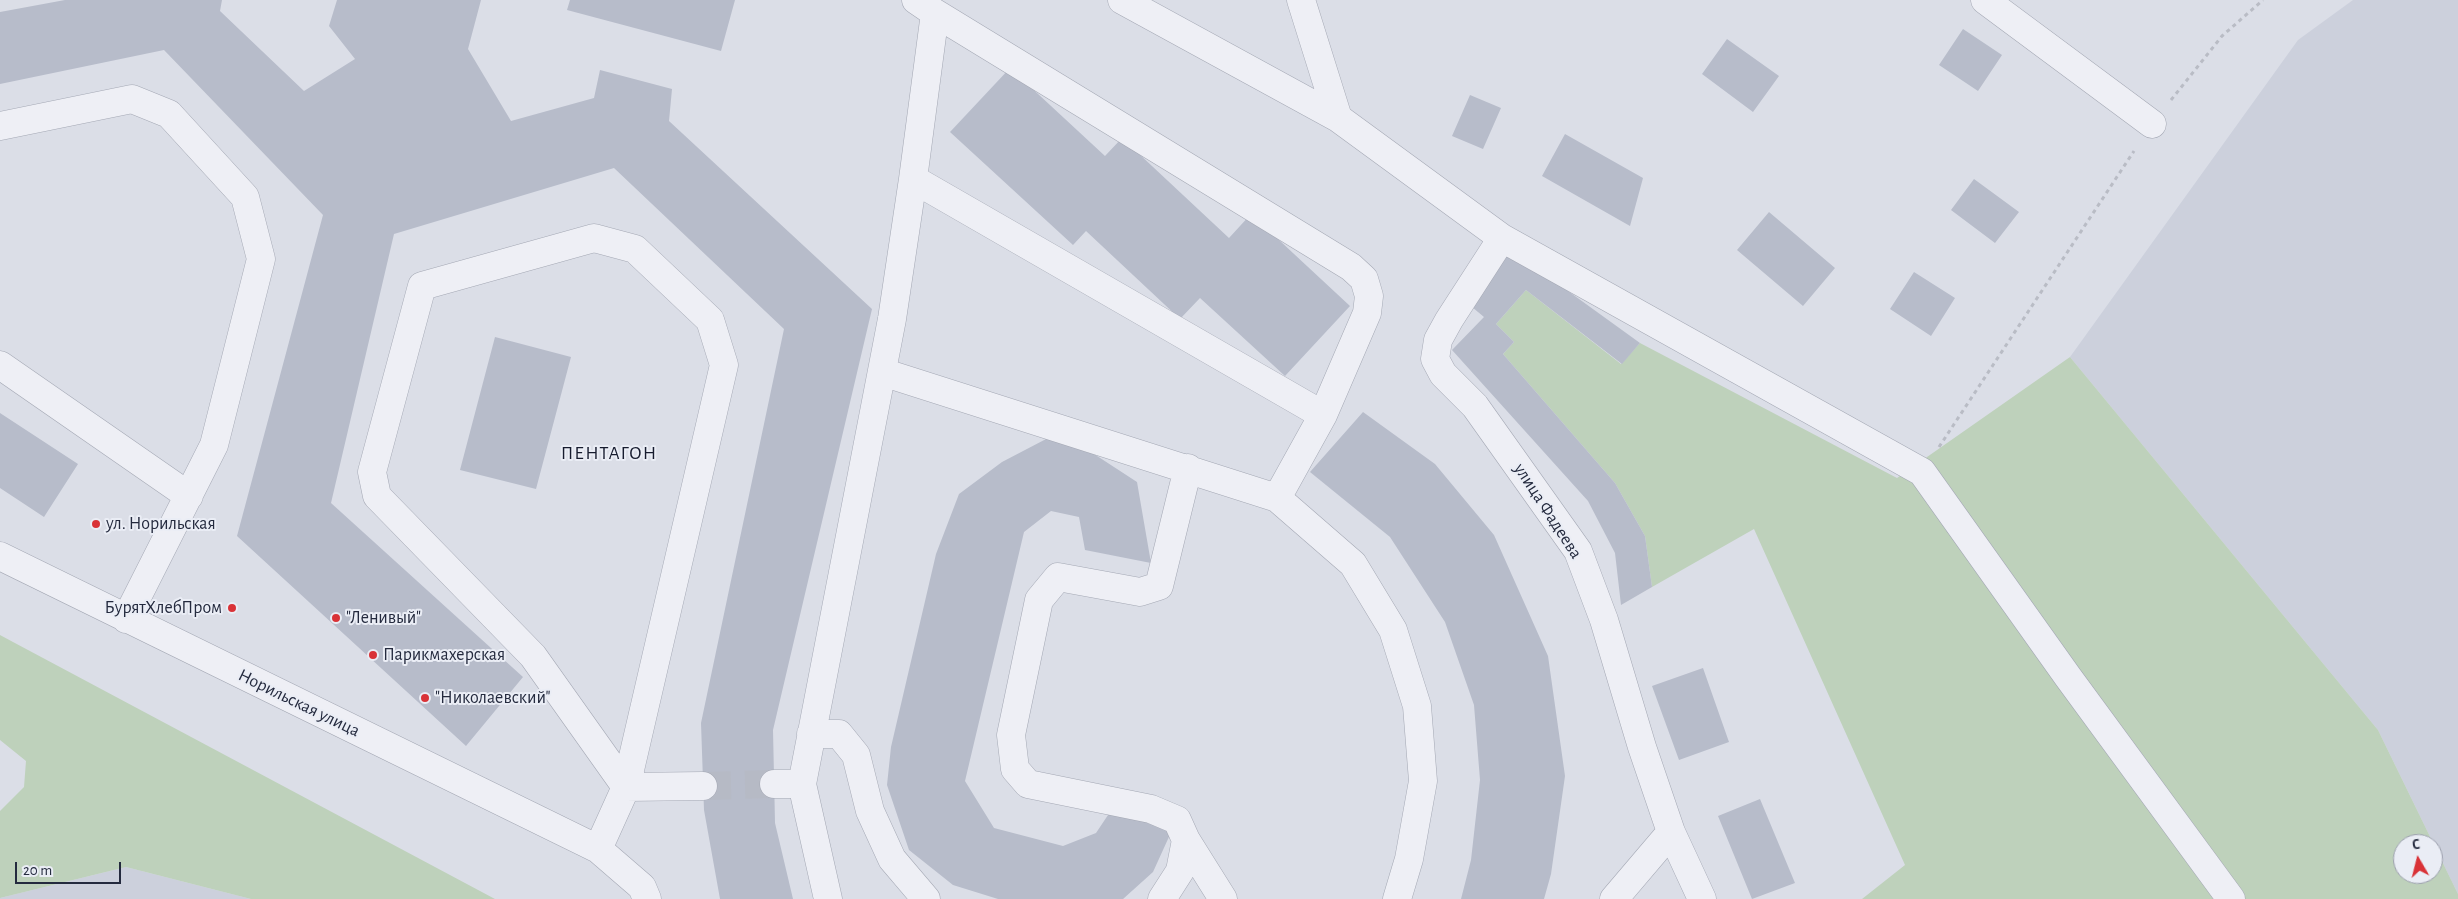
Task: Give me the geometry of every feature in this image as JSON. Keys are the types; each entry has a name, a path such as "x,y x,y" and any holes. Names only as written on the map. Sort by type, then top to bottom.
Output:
{"street":[{"path":"1122,0 1338,118 1502,238 1922,472 2068,677 2231,899"},
{"path":"1301,0 1338,118"},
{"path":"1985,0 2152,124"},
{"path":"828,899 802,784 882,372 913,179 926,7 1352,267 1364,279 1369,296 1366,313 1323,415 1277,498"},
{"path":"0,126 132,99 169,114 245,197 260,259 214,445 190,496 126,619"},
{"path":"913,179 1323,415"},
{"path":"598,849 626,787 724,365 710,320 634,249 594,238 422,286 372,472 377,496 533,656 626,787"},
{"name":"улица Фадеева","path":"1502,238 1449,320 1438,340 1435,359 1444,374 1476,406 1578,551 1604,620 1642,747 1671,832 1702,899"},
{"path":"0,365 190,496"},
{"path":"882,372 1188,468 1277,498 1353,564 1393,630 1416,706 1423,781 1409,859 1397,899"},
{"path":"1188,468 1159,586 1140,592 1058,578 1038,600 1011,735 1015,769 1028,784 1151,809 1177,820 1186,840 1223,899"},
{"name":"Норильская улица","path":"0,556 598,849 642,887 647,899"},
{"path":"811,734 839,734 856,755 870,811 892,859 926,899"},
{"path":"774,784 802,784"},
{"path":"626,787 703,786"},
{"path":"1614,899 1671,832"},
{"path":"1162,899 1180,871 1186,840"}],"path":[{"path":"1922,472 2152,124 2222,36 2263,0"}],"shaded area":[{"path":"2353,0 2458,0 2458,894 2443,863 2443,834 2429,834 2378,730 2070,357 2298,40"},
{"path":"126,867 251,899 0,899 0,898"}],"green space":[{"path":"1526,290 1621,364 1640,343 1897,478 2070,357 2378,730 2429,834 2393,834 2393,884 2443,884 2443,863 2458,894 2458,899 1862,899 1905,865 1754,529 1652,587 1645,536 1615,483 1503,354 1514,342 1496,324"},
{"path":"0,635 495,899 251,899 126,867 0,898 0,811 24,787 26,761 0,740"}],"building":[{"path":"65,0 222,0 220,11 304,91 355,59 329,26 337,0 481,0 468,49 511,121 594,98 600,70 672,89 669,121 872,309 773,730 775,823 793,899 720,899 704,810 701,723 784,329 614,168 394,234 331,503 523,677 466,746 237,536 323,215 164,50 0,84 0,12"},
{"path":"570,0 735,0 721,51 567,10"},
{"path":"1963,29 2002,55 1978,91 1939,65"},
{"path":"1727,39 1779,76 1753,112 1702,74"},
{"path":"1010,68 1105,156 1122,138 1229,238 1251,214 1350,306 1285,376 1200,298 1180,319 1086,231 1073,245 950,132"},
{"path":"1470,95 1501,108 1483,149 1452,136"},
{"path":"1565,134 1643,178 1630,226 1542,176"},
{"path":"1974,179 2019,212 1995,243 1951,210"},
{"path":"1769,212 1835,268 1803,306 1737,250"},
{"path":"1507,247 1640,343 1622,364 1526,290 1496,324 1514,342 1503,354 1615,483 1645,536 1652,587 1621,605 1615,553 1588,501 1452,350 1484,317 1466,302"},
{"path":"1914,272 1955,298 1931,336 1890,309"},
{"path":"495,337 571,357 536,489 460,470"},
{"path":"1363,412 1435,464 1494,535 1548,656 1565,776 1551,874 1544,899 1461,899 1471,860 1480,780 1474,705 1445,622 1390,537 1310,472"},
{"path":"0,413 78,464 44,517 0,488"},
{"path":"1048,438 1094,454 1137,482 1151,563 1085,550 1079,517 1051,511 1024,532 965,781 994,828 1063,846 1096,833 1110,812 1173,828 1153,872 1123,899 998,899 953,885 909,850 887,785 891,747 936,554 959,494 1002,462"},
{"path":"1703,668 1729,742 1679,760 1652,686"},
{"path":"1760,799 1795,883 1752,899 1718,816"}],"tunnel":[{"path":"703,786 774,784"}],"place":[{"name":"ул. Норильская","path":"96,524"},
{"name":"БурятХлебПром","path":"232,608"},
{"name":"\"Ленивый\"","path":"336,618"},
{"name":"Парикмахерская","path":"373,655"},
{"name":"\"Николаевский\"","path":"425,698"}],"district":[{"name":"ПЕНТАГОН","path":"609,453"}]}
